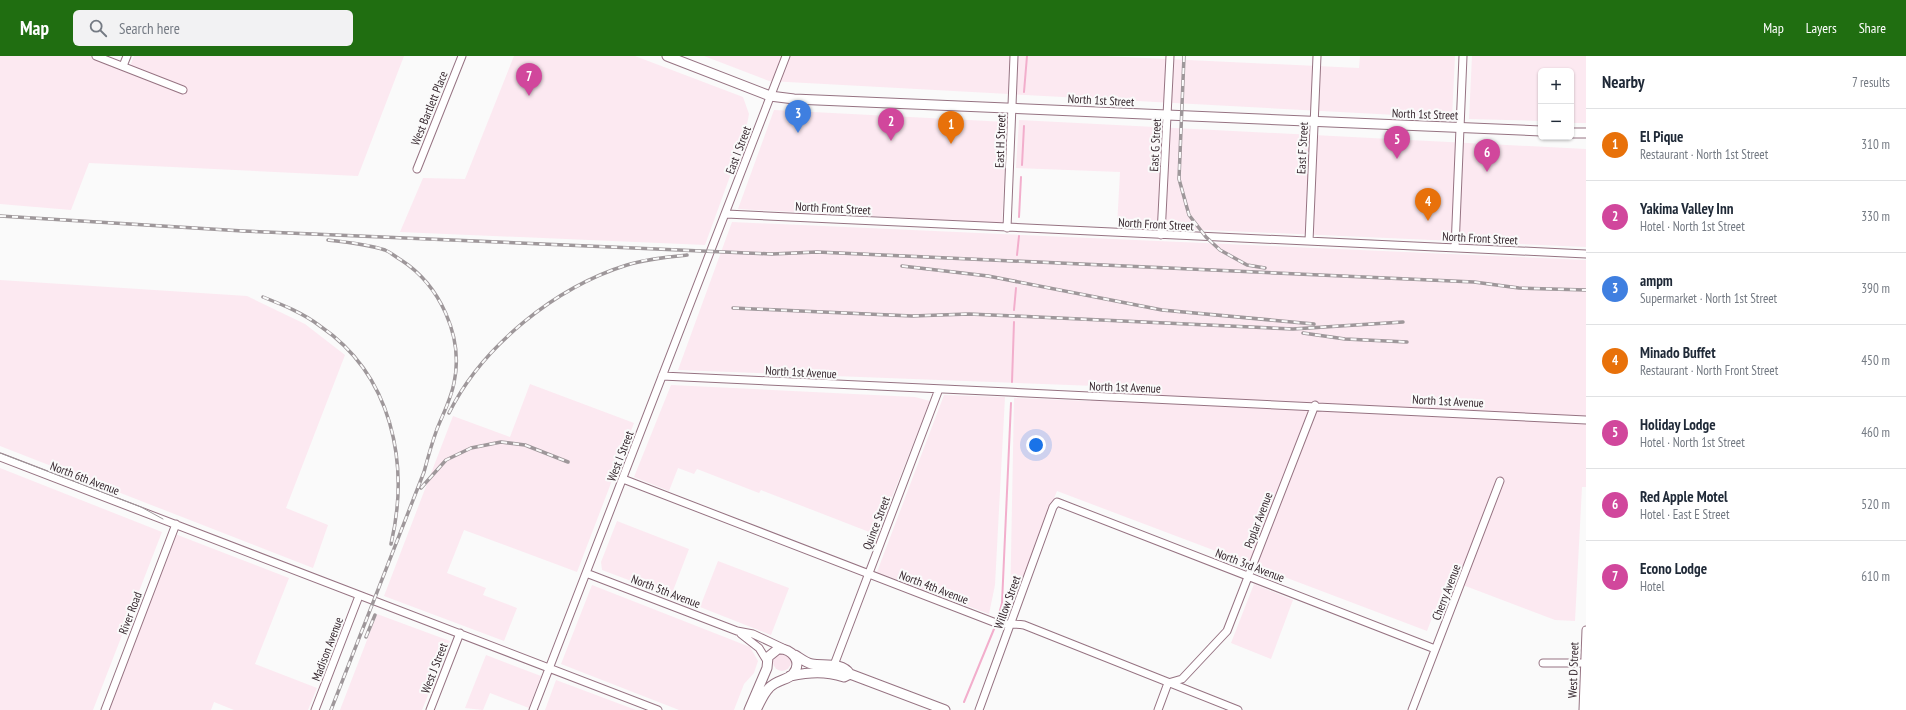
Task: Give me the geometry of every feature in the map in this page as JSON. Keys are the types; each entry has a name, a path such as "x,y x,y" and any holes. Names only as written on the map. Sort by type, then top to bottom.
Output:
{"main road":[{"name":"North 1st Street","path":"667,56 770,96 801,100 1538,131"},
{"path":"1574,133 1586,133"},
{"path":"749,710 771,653 783,648 810,664 834,665 847,669 850,674 945,710"},
{"path":"756,710 769,688 786,678 796,669 797,660 795,656"},
{"path":"767,665 772,676 786,678 810,672 825,672 844,677 850,674"}],"street":[{"path":"96,56 183,90"},
{"path":"123,66 127,56"},
{"name":"West Bartlett Place","path":"417,169 462,56"},
{"name":"East I Street","path":"711,252 786,56"},
{"name":"East H Street","path":"1007,228 1014,56"},
{"name":"East G Street","path":"1161,235 1170,56"},
{"name":"East F Street","path":"1309,241 1317,56"},
{"path":"1455,248 1463,56"},
{"name":"North Front Street","path":"726,214 1586,254"},
{"name":"West I Street","path":"533,710 711,252"},
{"name":"North 1st Avenue","path":"662,376 1315,405 1586,420"},
{"name":"Quince Street","path":"834,665 939,389"},
{"name":"Poplar Avenue","path":"1168,683 1182,679 1227,631 1315,405"},
{"name":"North 6th Avenue","path":"0,457 359,596 460,633 643,707 658,710"},
{"name":"North 4th Avenue","path":"623,479 996,623 1004,625 1024,625 1238,710"},
{"name":"Cherry Avenue","path":"1412,710 1500,481"},
{"name":"North 3rd Avenue","path":"1057,502 1435,649"},
{"name":"Willow Street","path":"979,710 1057,502"},
{"name":"River Road","path":"105,710 176,524"},
{"name":"North 5th Avenue","path":"586,573 737,631 752,634 783,648"},
{"name":"Madison Avenue","path":"315,710 359,596"},
{"name":"West D Street","path":"1583,710 1586,630"},
{"name":"North 5th Avenue","path":"737,631 760,648 767,665"},
{"name":"West J Street","path":"430,710 460,633"},
{"path":"1543,663 1585,663"},
{"path":"1158,710 1168,683"}],"shaded area":[{"path":"0,56 91,56 128,71 134,56 404,56 358,176 89,163 71,210 0,204"},
{"path":"514,56 635,56 743,97 749,114 745,135 705,245 400,232 423,178 465,179"},
{"path":"704,56 1104,56 1359,68 1360,56 1455,56 1452,118 769,81"},
{"path":"1472,56 1586,56 1586,123 1574,123 1574,68 1538,68 1538,121 1469,119"},
{"path":"774,110 1007,122 1002,223 738,209"},
{"path":"1019,120 1586,149 1586,247 1117,226 1120,172 1016,168"},
{"path":"732,222 1586,260 1586,487 1582,487 1575,621 1555,620 1447,579 1427,631 1057,491 1010,609 1014,398 1091,401 1096,386 678,370"},
{"path":"0,280 247,296 305,324 345,355 286,508 328,525 313,568 0,446"},
{"path":"530,384 634,423 577,572 464,530 447,573 486,588 483,595 517,608 504,641 384,596 453,416 510,437"},
{"path":"671,385 915,397 930,401 877,535 761,490 759,493 697,469 694,474 678,468 669,491 634,477"},
{"path":"944,395 1005,397 995,585 989,614 877,572"},
{"path":"0,468 162,532 93,710 0,710"},
{"path":"617,521 689,549 671,596 602,570 601,562"},
{"path":"175,534 289,578 255,664 317,688 308,710 234,710 214,702 211,710 109,710"},
{"path":"718,561 789,588 771,635 700,607"},
{"path":"1254,584 1293,600 1271,659 1231,643"},
{"path":"592,585 750,647 758,661 754,673 744,684 734,710 679,710 561,664"},
{"path":"377,614 450,641 422,710 340,710"},
{"path":"782,653 788,656 791,662 788,668 782,671 776,668 773,662 776,656"},
{"path":"486,655 541,676 529,708 490,693 483,710 465,708"},
{"path":"556,680 636,710 545,710"}],"waterway":[{"path":"1024,92 1027,56"},
{"path":"1022,165 1024,126"},
{"path":"1019,217 1021,177"},
{"path":"1017,255 1019,236"},
{"path":"1014,310 1016,288"},
{"path":"1012,382 1014,322"},
{"path":"998,618 1002,603 1011,403"},
{"path":"964,702 994,629"}],"tram line":[{"path":"0,453 141,507 163,519"}],"railway":[{"path":"1184,56 1179,179 1189,215 1206,237 1220,250 1247,265 1265,268"},
{"path":"0,216 243,231 772,254 817,252 1474,282 1519,288 1586,290"},
{"path":"328,240 350,242 385,250 415,271 427,283 438,298 446,314 452,330 456,366 451,395 437,429 424,472 331,710"},
{"path":"449,413 463,388 481,365 501,343 524,322 548,304 574,288 600,275 627,265 664,257 687,255"},
{"path":"902,266 988,276 1162,310 1314,324"},
{"path":"263,297 307,317 345,346 364,369 379,395 390,423 396,452 398,483 396,513 391,544"},
{"path":"733,308 912,316 969,314 1293,329 1403,322"},
{"path":"1303,333 1345,339 1407,342"},
{"path":"421,488 446,460 471,448 501,442 525,445 568,462"},
{"path":"366,637 375,615"}],"place":[{"name":"Econo Lodge","path":"529,96"},
{"name":"ampm","path":"798,133"},
{"name":"Yakima Valley Inn","path":"891,141"},
{"name":"El Pique","path":"951,144"},
{"name":"Holiday Lodge","path":"1397,159"},
{"name":"Red Apple Motel","path":"1487,172"},
{"name":"Minado Buffet","path":"1428,221"}]}
